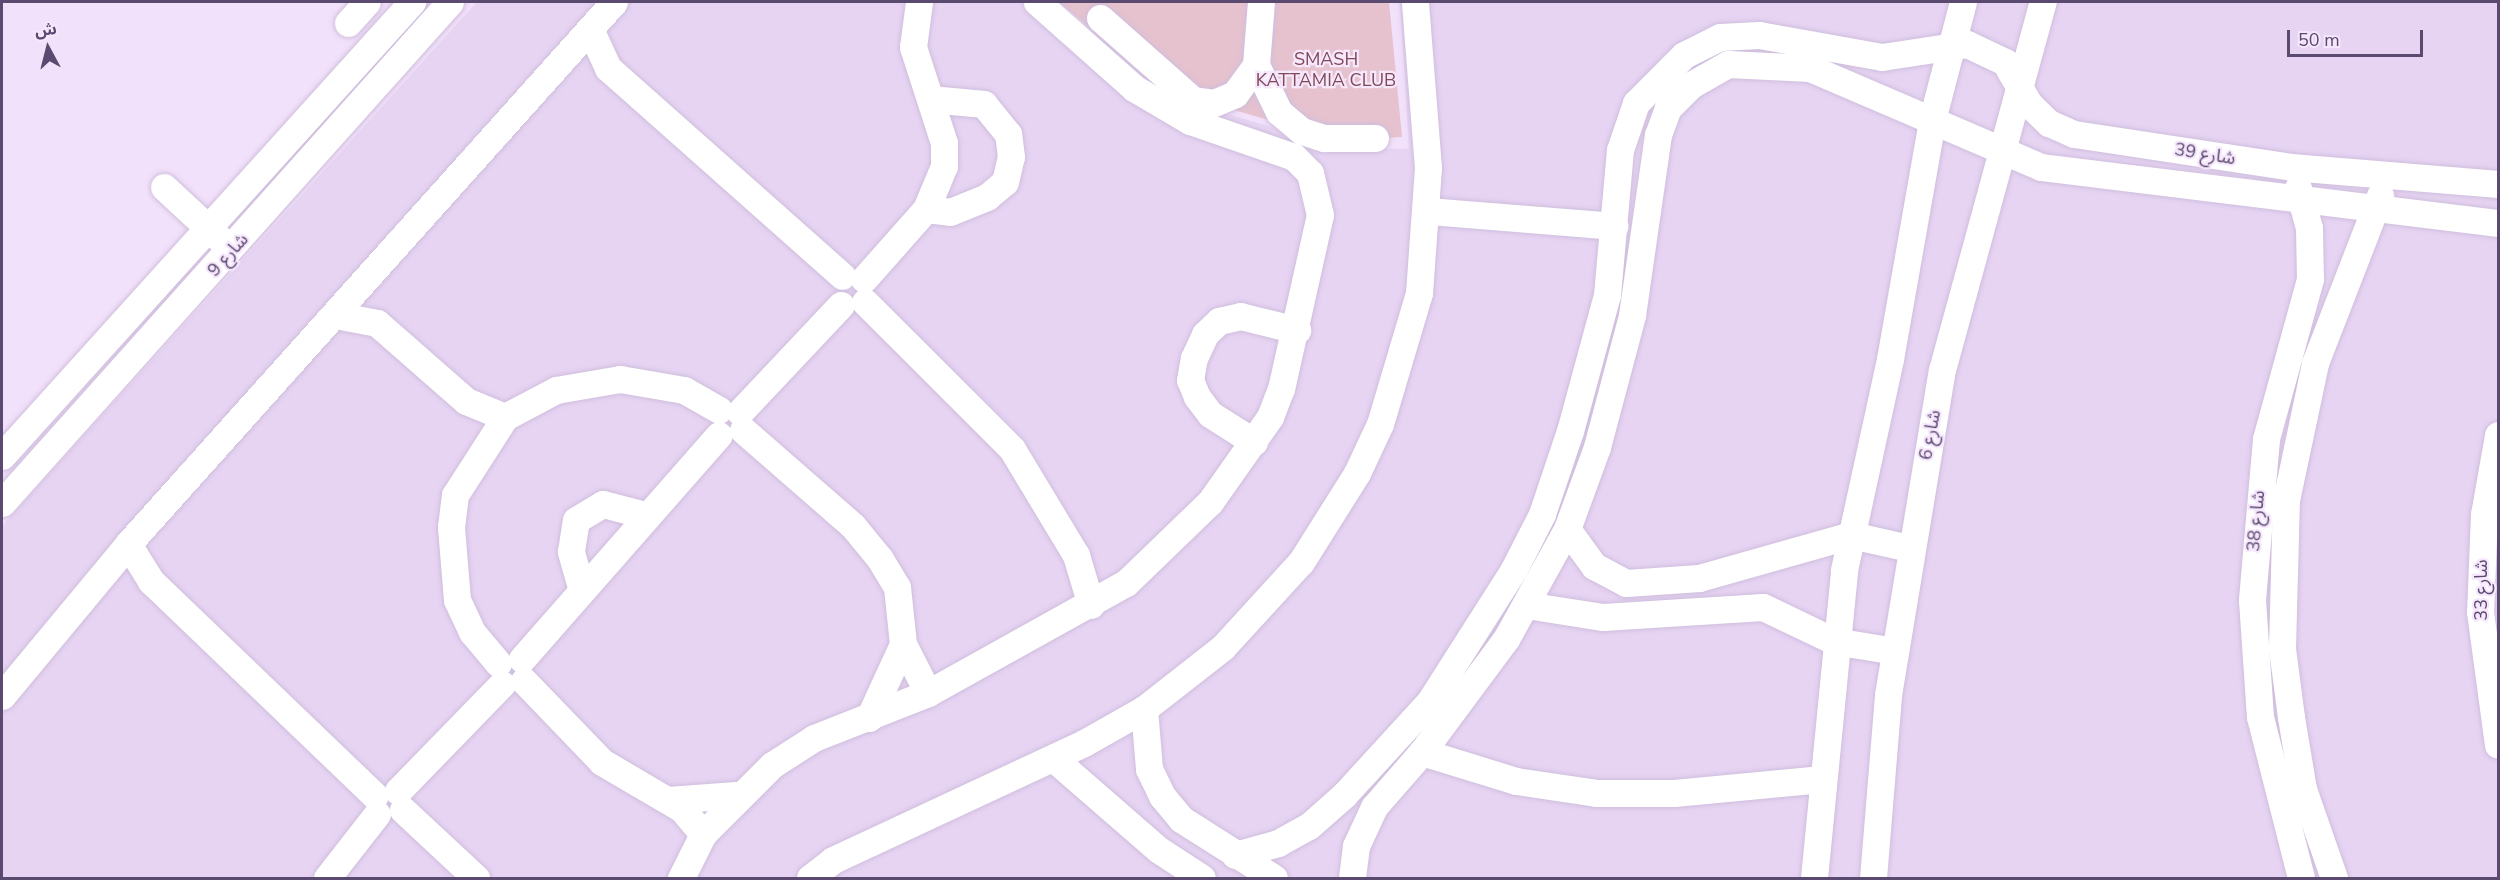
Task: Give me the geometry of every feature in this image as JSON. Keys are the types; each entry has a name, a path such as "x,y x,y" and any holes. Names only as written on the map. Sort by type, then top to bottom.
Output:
{"street":[{"path":"348,22 367,2"},
{"name":"شارع 9","path":"2,456 412,2"},
{"name":"شارع 9","path":"2,503 232,252 450,2"},
{"path":"2,696 128,544 614,2"},
{"path":"327,879 388,803 512,672 581,587 645,515 926,209 944,166 944,143 913,47 919,2"},
{"path":"1037,2 1134,88 1214,103 1235,94 1256,65 1261,2"},
{"path":"810,879 833,860 1053,758 1144,709 1223,647 1264,606 1301,562 1357,473 1380,424 1410,333 1428,211 1415,2"},
{"path":"1814,879 1834,641 1851,535 1932,120 1963,2"},
{"name":"شارع 6","path":"1873,879 1894,651 1909,548 1942,370 2003,151 2019,82 2043,2"},
{"path":"681,879 703,834 736,795 814,738 928,693 1126,583 1210,502 1254,442 1281,389 1320,215 1310,173 1294,157 1169,96 1101,18"},
{"path":"590,29 608,68 853,291 1012,449 1076,555 1090,605"},
{"name":"شارع 39","path":"1235,855 1278,843 1344,795 1430,701 1488,614 1542,514 1570,431 1607,295 1620,150 1636,103 1684,55 1720,37 1749,36 1882,57 1950,46 1988,50 2019,82 2029,104 2049,123 2074,134 2291,167 2499,183"},
{"path":"564,60 608,68"},
{"name":"شارع 39","path":"1352,879 1356,846 1374,807 1422,752 1526,605 1567,529 1597,447 1632,315 1647,183 1668,108 1691,85 1728,64 1760,63 1810,68 2003,151 2051,168 2304,202 2499,223"},
{"path":"1256,65 1280,112 1302,131 1324,138 1375,138"},
{"path":"926,209 968,208 987,197 1005,182 1011,157 1008,134 984,104 930,99"},
{"name":"شارع 38","path":"2291,167 2304,202 2310,279 2266,439 2252,600 2260,717 2301,879"},
{"name":"شارع 38","path":"2334,879 2303,789 2282,649 2286,500 2315,363 2378,211 2382,175"},
{"path":"164,187 210,227 232,252"},
{"path":"1428,211 1614,226"},
{"path":"364,280 377,323"},
{"path":"335,315 377,323 466,401 505,417"},
{"path":"1254,442 1210,414 1197,397 1190,380 1194,358 1205,334 1219,321 1240,316 1296,330"},
{"path":"703,834 668,800 602,762 472,633 451,567 455,495 484,446 505,417 556,390 620,380 674,387 730,422 853,526 880,559 897,587 903,644 928,693"},
{"path":"466,401 484,446"},
{"name":"شارع 33","path":"2499,435 2481,544 2499,745"},
{"path":"581,587 571,551 576,520 603,504 645,515"},
{"path":"1567,529 1578,550 1608,577 1648,584 1699,578 1851,535 1909,548"},
{"path":"128,544 151,581 388,803 476,879"},
{"path":"1076,555 1126,583"},
{"path":"108,568 151,581"},
{"path":"1526,605 1604,617 1763,608 1834,641 1894,651"},
{"path":"869,718 903,644"},
{"path":"1144,709 1143,740 1162,796 1181,819 1274,879"},
{"path":"1422,752 1516,781 1596,793 1674,793 1822,779"},
{"path":"1053,758 1160,850 1202,879"},
{"path":"668,800 736,795"}],"shaded area":[{"path":"477,2 1054,2 1133,67 1182,100 1288,132 1310,147 1409,149 1400,2 2498,2 2498,878 2,878 2,526"}],"green space":[{"name":"SMASH KATTAMIA CLUB","path":"1059,2 1389,2 1402,137 1308,143 1272,121 1203,101 1147,75"}]}
